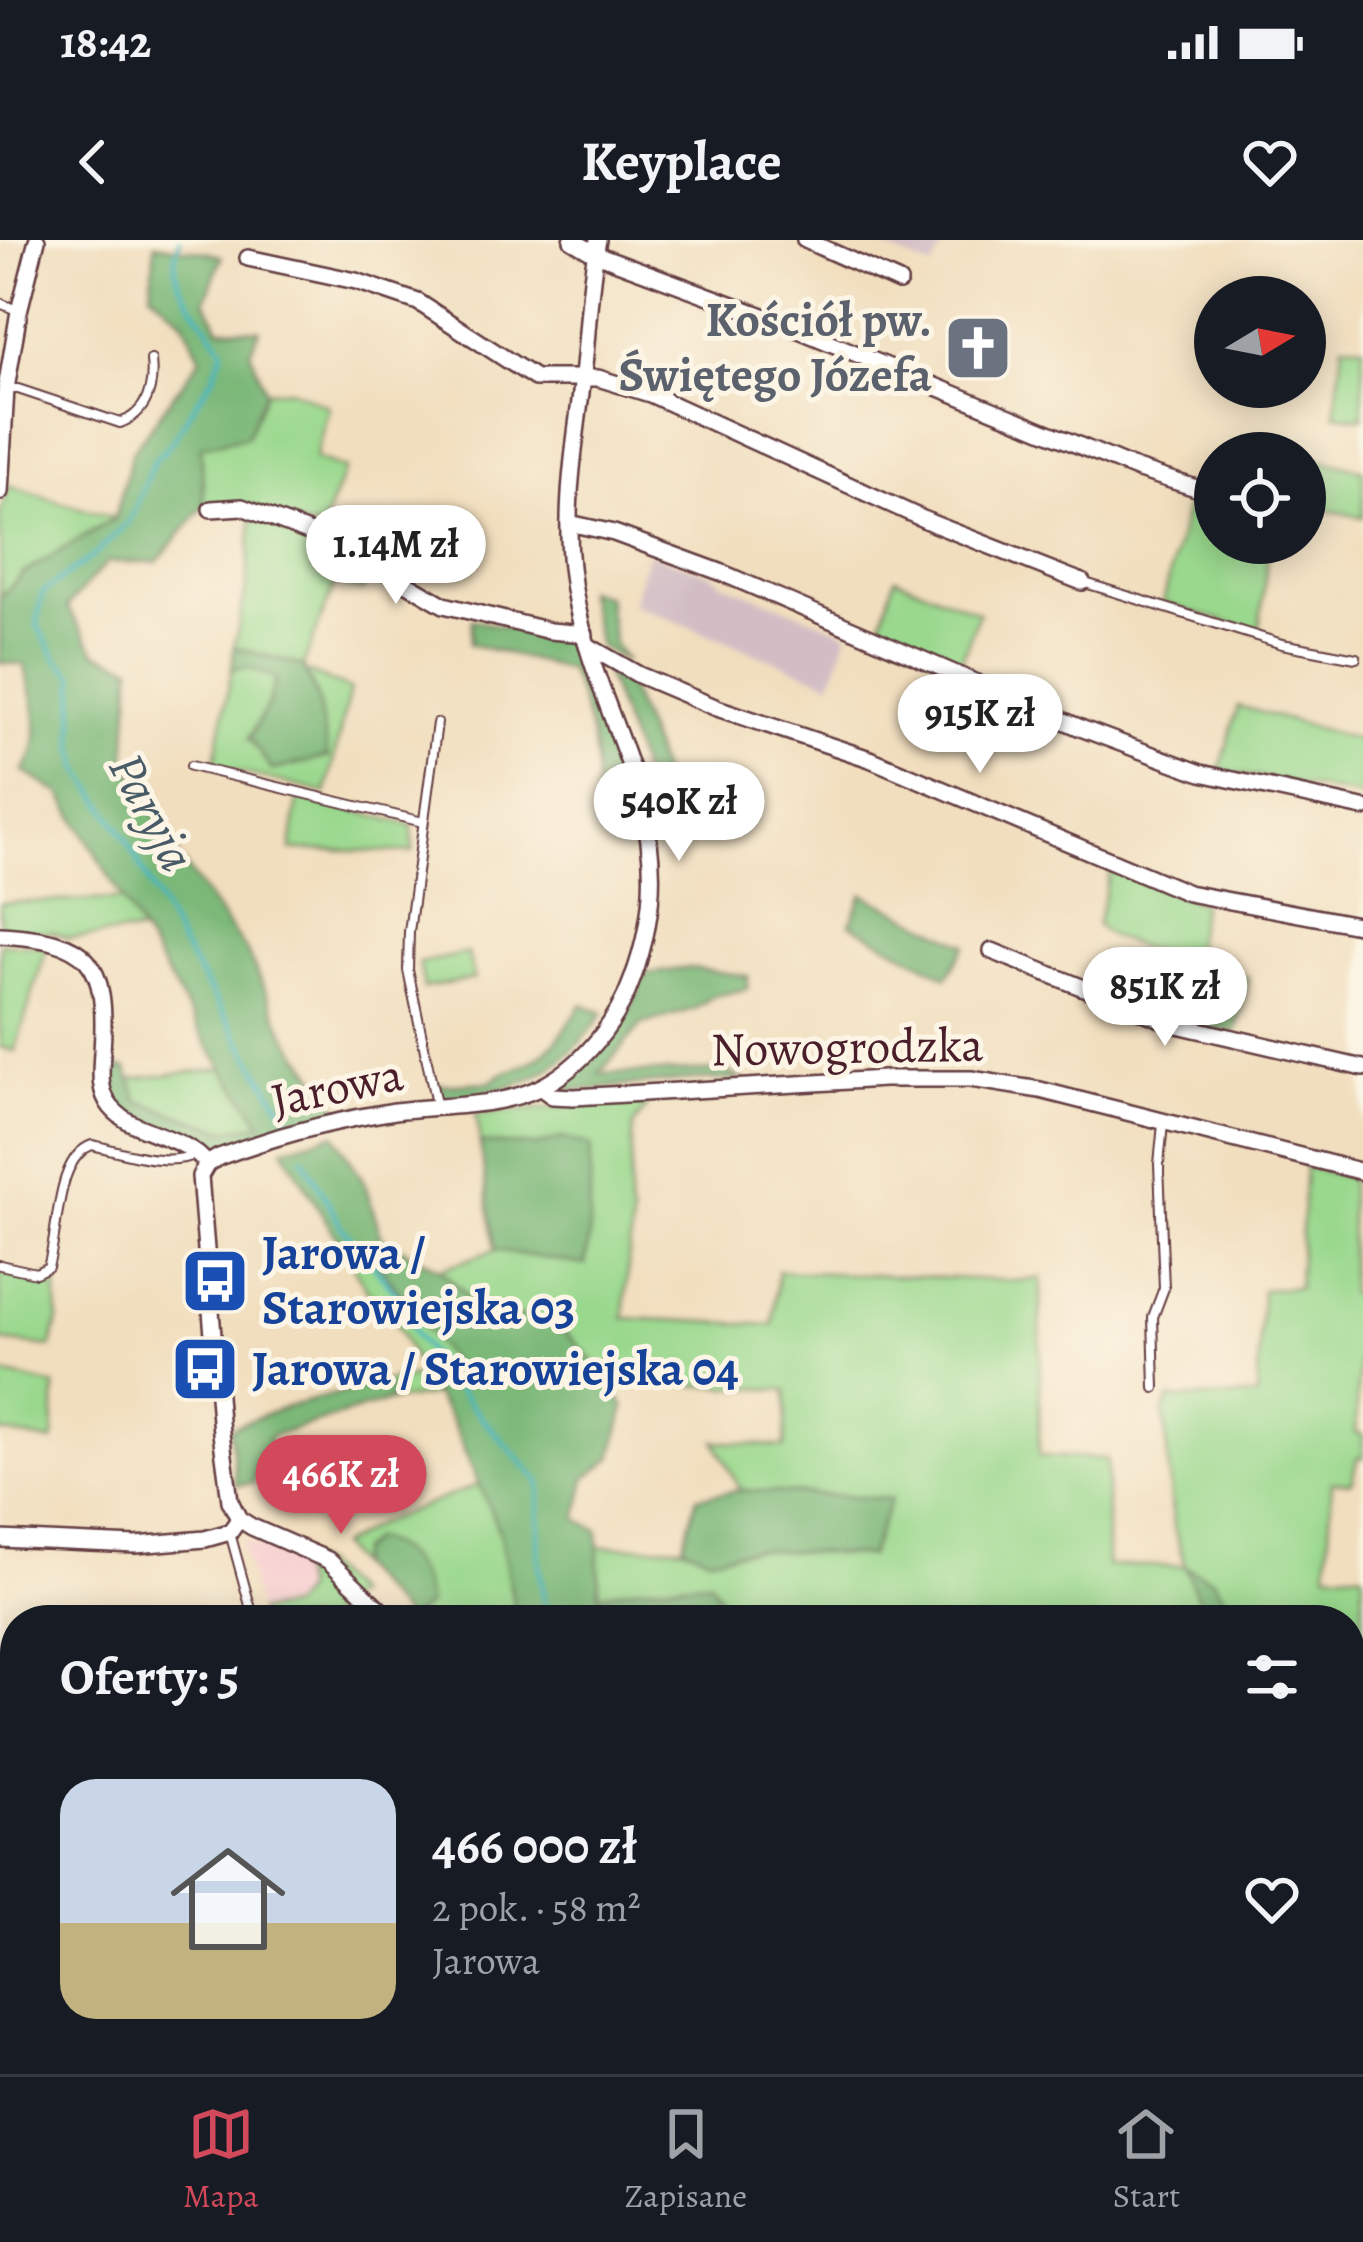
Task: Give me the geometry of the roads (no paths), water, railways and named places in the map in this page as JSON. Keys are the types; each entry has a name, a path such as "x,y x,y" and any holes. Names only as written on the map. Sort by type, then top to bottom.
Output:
{"street":[{"path":"0,493 3,387 37,240"},
{"path":"572,240 1136,470 1194,488"},
{"path":"805,240 898,282"},
{"name":"Jarowa","path":"202,1158 331,1124 510,1097 541,1088 586,1050 620,1010 635,973 653,897 647,820 586,640 571,567 569,523 597,247"},
{"path":"248,258 356,281 418,302 536,377 598,379 686,408 934,524 1082,582"},
{"path":"212,508 242,507 295,526 361,554 444,604 586,640 639,675 717,708 890,767 1188,893 1363,926"},
{"path":"569,523 614,533 720,572 1083,728 1201,773 1363,808"},
{"path":"0,935 48,938 77,950 96,978 102,999 101,1074 106,1100 124,1118 202,1158 199,1190 221,1433 235,1525"},
{"path":"992,951 1173,1024 1363,1068"},
{"name":"Nowogrodzka","path":"541,1088 552,1096 574,1097 938,1077 1040,1090 1363,1172"},
{"path":"0,1539 136,1545 205,1539 235,1525 328,1560 375,1605"}],"lane":[{"path":"0,303 19,311"},
{"path":"3,387 120,423 133,418 145,403 154,382 151,360"},
{"path":"1082,582 1282,644 1356,658"},
{"path":"436,1106 408,970 437,723"},
{"path":"191,766 423,822"},
{"path":"1155,1388 1154,1317 1164,1288 1159,1164 1163,1124"},
{"path":"0,1264 36,1273 48,1267 67,1167 80,1149 92,1145 172,1159 202,1158"},
{"path":"235,1525 251,1605"}],"waterway":[{"name":"Paryja","path":"180,240 175,256 180,285 223,350 213,377 168,447 154,460 131,519 96,554 42,593 37,625 56,658 75,677 74,742 80,769 128,842 180,943 288,1118"},
{"name":"Paryja","path":"303,1157 341,1226 406,1306 415,1334 471,1406 540,1482 538,1555 544,1605"}],"place":[{"name":"Kościół pw. Świętego Józefa","path":"978,348"},
{"name":"Jarowa / Starowiejska 03","path":"215,1281"},
{"name":"Jarowa / Starowiejska 04","path":"205,1369"}]}
